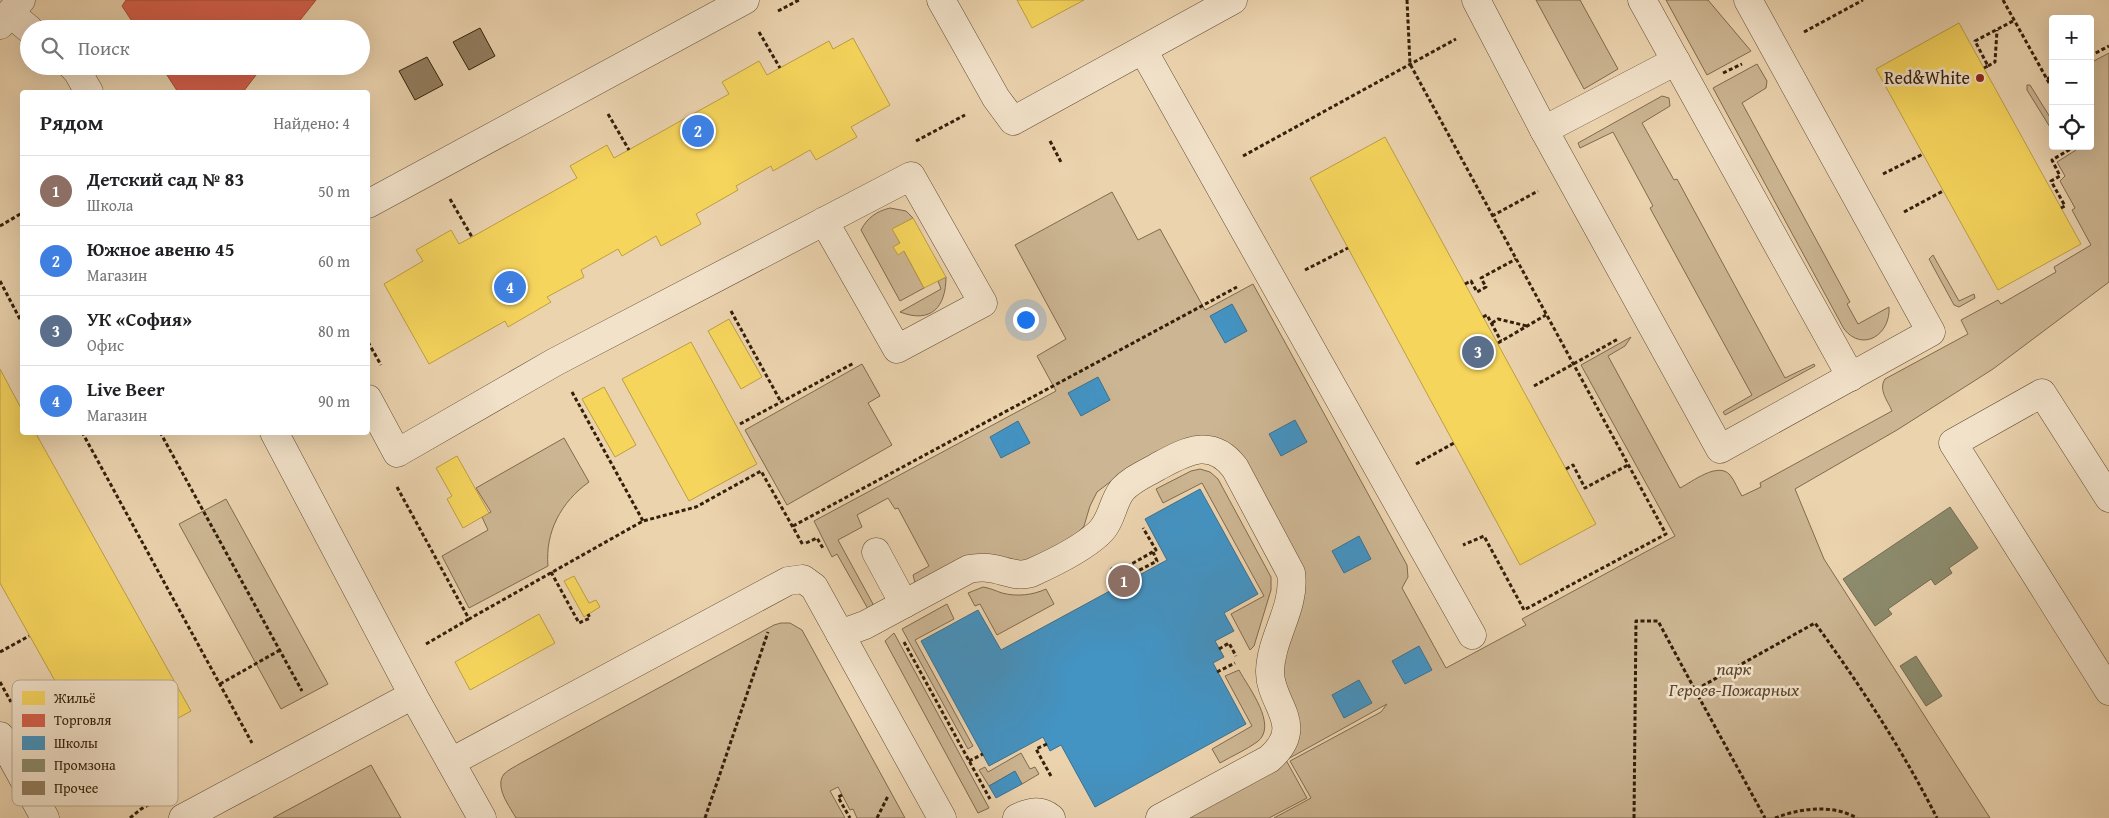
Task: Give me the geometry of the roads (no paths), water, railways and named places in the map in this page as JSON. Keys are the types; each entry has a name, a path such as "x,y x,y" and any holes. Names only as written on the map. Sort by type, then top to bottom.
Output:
{"lane":[{"path":"941,0 996,98 1013,121 1232,0"},
{"path":"1642,0 1851,377"},
{"path":"1482,11 1544,130 1720,449 1931,332 1748,0"},
{"path":"370,203 750,12"},
{"path":"1143,50 1472,635"},
{"path":"1544,130 1676,61"},
{"path":"79,75 88,90"},
{"path":"370,403 398,453 555,362 715,280 824,221 911,176 983,303 897,349 824,221"},
{"path":"2109,498 2042,394 1953,443 2109,691"},
{"path":"276,435 413,695 482,818"},
{"path":"840,634 864,625 969,569 986,567 1010,573 1031,573 1097,534 1109,520 1122,491 1132,480 1187,451 1206,449 1225,457 1235,468 1291,573 1292,592 1270,668 1271,682 1286,718 1286,730 1278,749 1269,759 1160,818"},
{"path":"876,552 904,604"},
{"path":"451,762 788,581 803,579 814,587 942,818"},
{"path":"183,818 413,695"},
{"path":"0,736 12,758"},
{"path":"38,806 45,818"},
{"path":"1017,818 1027,813 1036,812 1044,813 1051,818"}],"place":[{"name":"Red&White","path":"1980,78"},
{"name":"Южное авеню 45","path":"698,131"},
{"name":"Live Beer","path":"510,287"},
{"name":"УК «София»","path":"1478,352"},
{"name":"Детский сад № 83","path":"1124,581"}],"park label":[{"name":"парк Героев-Пожарных","path":"1734,680"}]}
